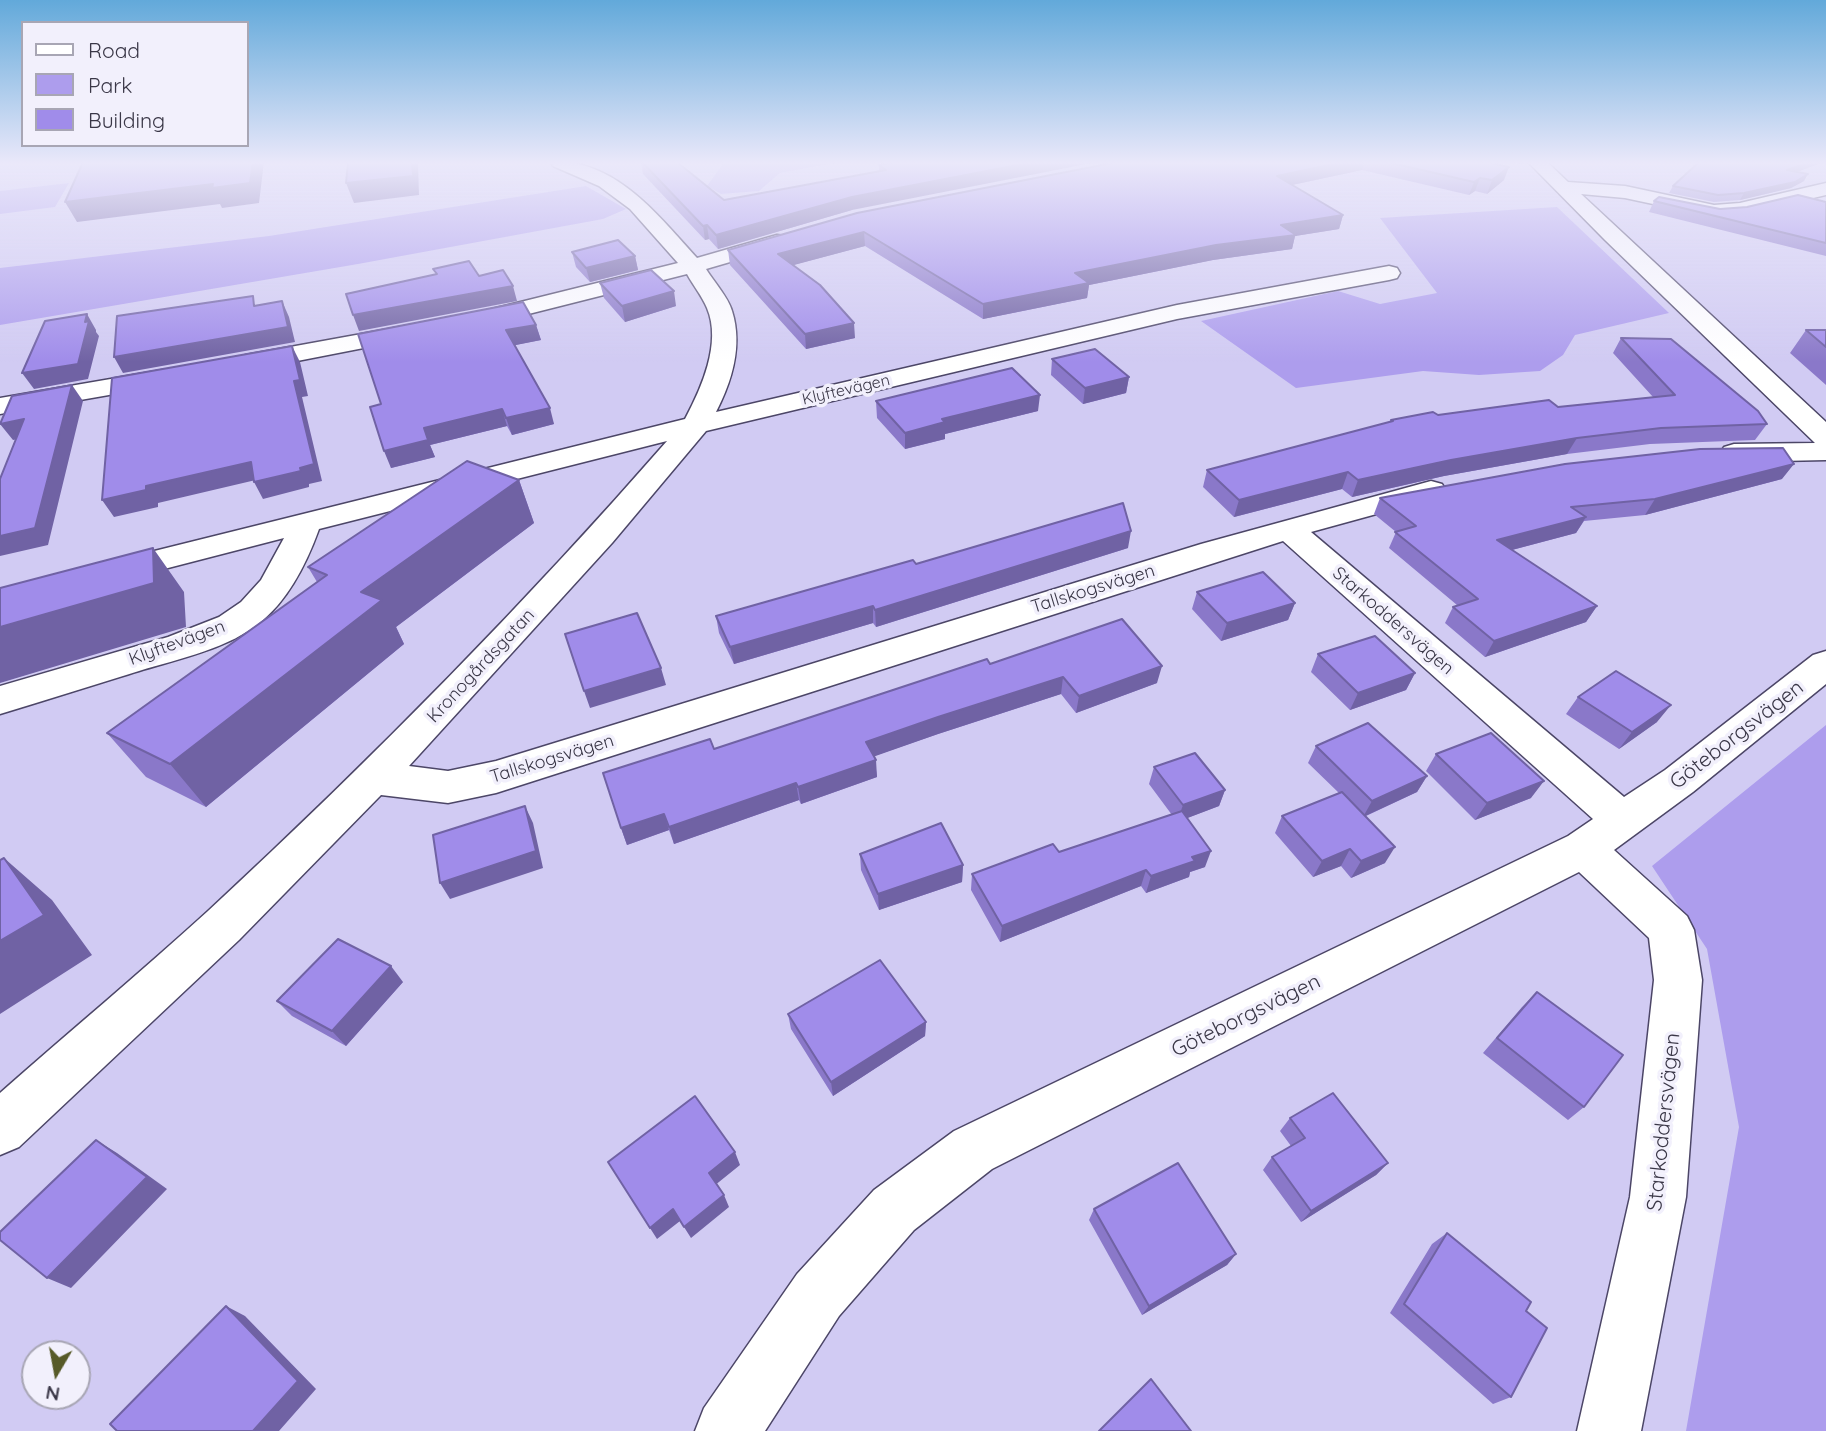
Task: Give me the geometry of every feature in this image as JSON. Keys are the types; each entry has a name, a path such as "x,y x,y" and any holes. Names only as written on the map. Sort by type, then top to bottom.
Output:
{"street":[{"name":"Kronogårdsgatan","path":"0,1128 223,926 424,727 592,546 696,425 718,382 724,344 720,310 693,267 658,229"},
{"path":"1607,229 1826,437"},
{"path":"456,324 693,267 799,235"},
{"name":"Klyftevägen","path":"80,580 696,425 1177,312 1389,273"},
{"path":"221,368 430,329"},
{"path":"0,406 181,375"},
{"path":"1703,453 1826,451"},
{"name":"Tallskogsvägen","path":"372,778 448,787 496,777 1363,505 1457,485"},
{"name":"Klyftevägen","path":"0,700 212,634 242,618 269,594 286,569 306,523"},
{"name":"Starkoddersvägen","path":"1289,530 1603,836 1642,900 1671,930 1678,980 1658,1197 1609,1431"},
{"name":"Göteborgsvägen","path":"727,1431 818,1295 894,1210 973,1150 1603,836 1826,664"}],"green space":[{"path":"315,229 550,229 0,325 0,268"},
{"path":"1388,229 1580,229 1669,313 1575,335 1563,355 1540,371 1479,375 1423,371 1296,388 1201,321 1338,291 1380,304 1437,293"},
{"path":"1826,725 1826,1431 1686,1431 1739,1127 1707,949 1652,866"}],"building":[{"path":"710,229 738,229 716,235"},
{"path":"802,229 1287,229 1296,235 1216,245 1075,273 1089,283 983,304 864,232 778,254 820,285 854,323 805,334 728,250"},
{"path":"1768,229 1826,229 1826,243"},
{"path":"618,240 635,256 586,268 572,252"},
{"path":"469,261 479,276 503,270 513,286 353,315 346,294 437,274 433,269"},
{"path":"651,270 674,291 622,306 600,283"},
{"path":"253,296 254,306 282,301 288,327 114,357 117,316"},
{"path":"523,302 536,325 506,330 550,408 506,418 502,409 424,428 428,440 384,451 370,407 381,404 358,334"},
{"path":"87,314 85,322 89,321 78,364 22,373 45,321"},
{"path":"1806,330 1826,330 1826,347"},
{"path":"1621,338 1671,339 1758,411 1767,424 1661,428 1577,438 1451,460 1358,480 1348,472 1239,500 1207,470 1393,421 1391,420 1433,412 1438,415 1549,400 1558,407 1675,395"},
{"path":"292,346 300,380 294,381 314,464 300,468 301,471 254,482 251,462 146,486 146,490 102,500 112,378"},
{"path":"1095,349 1129,377 1085,388 1052,359"},
{"path":"1012,368 1040,395 942,419 945,422 905,433 876,401"},
{"path":"72,385 35,528 0,536 0,479 24,419 0,424 12,396"},
{"path":"1783,448 1794,464 1655,499 1571,507 1586,517 1497,540 1597,606 1494,641 1453,607 1478,599 1395,532 1416,526 1380,498 1565,464 1700,449"},
{"path":"467,461 519,480 361,592 382,600 170,764 107,733 327,575 308,567"},
{"path":"1123,503 1131,531 875,610 873,606 730,647 716,616 913,560 916,564"},
{"path":"153,548 154,583 0,627 0,588"},
{"path":"1263,572 1295,603 1227,623 1197,592"},
{"path":"637,613 661,668 584,691 565,634"},
{"path":"1122,619 1162,666 1079,696 1063,677 866,742 876,760 798,787 796,783 669,827 664,814 621,828 603,773 710,739 714,749 987,659 990,664"},
{"path":"1375,636 1415,673 1358,693 1318,654"},
{"path":"1616,671 1671,705 1632,732 1578,697"},
{"path":"1368,723 1427,776 1372,801 1316,746"},
{"path":"1491,733 1544,781 1487,803 1436,754"},
{"path":"1195,753 1225,790 1183,805 1154,767"},
{"path":"1342,792 1395,847 1361,861 1350,849 1322,861 1282,816"},
{"path":"525,806 536,851 440,883 433,835"},
{"path":"1182,811 1211,851 1192,857 1195,861 1151,876 1146,870 1002,926 972,874 1053,844 1059,852"},
{"path":"941,823 963,865 878,894 860,854"},
{"path":"4,858 44,915 0,941 0,860"},
{"path":"338,939 391,966 332,1031 277,1001"},
{"path":"880,960 926,1022 831,1082 788,1014"},
{"path":"1537,992 1623,1055 1584,1107 1497,1038"},
{"path":"1333,1093 1388,1163 1311,1211 1272,1157 1305,1138 1290,1118"},
{"path":"695,1096 735,1152 709,1173 724,1195 684,1227 673,1209 650,1228 608,1162"},
{"path":"96,1140 147,1177 47,1278 0,1240 0,1232"},
{"path":"1178,1163 1236,1254 1149,1306 1094,1209"},
{"path":"1447,1233 1531,1302 1526,1311 1547,1328 1511,1397 1404,1304"},
{"path":"226,1306 298,1381 253,1431 117,1431 110,1424"},
{"path":"1151,1379 1191,1431 1099,1431"}]}
